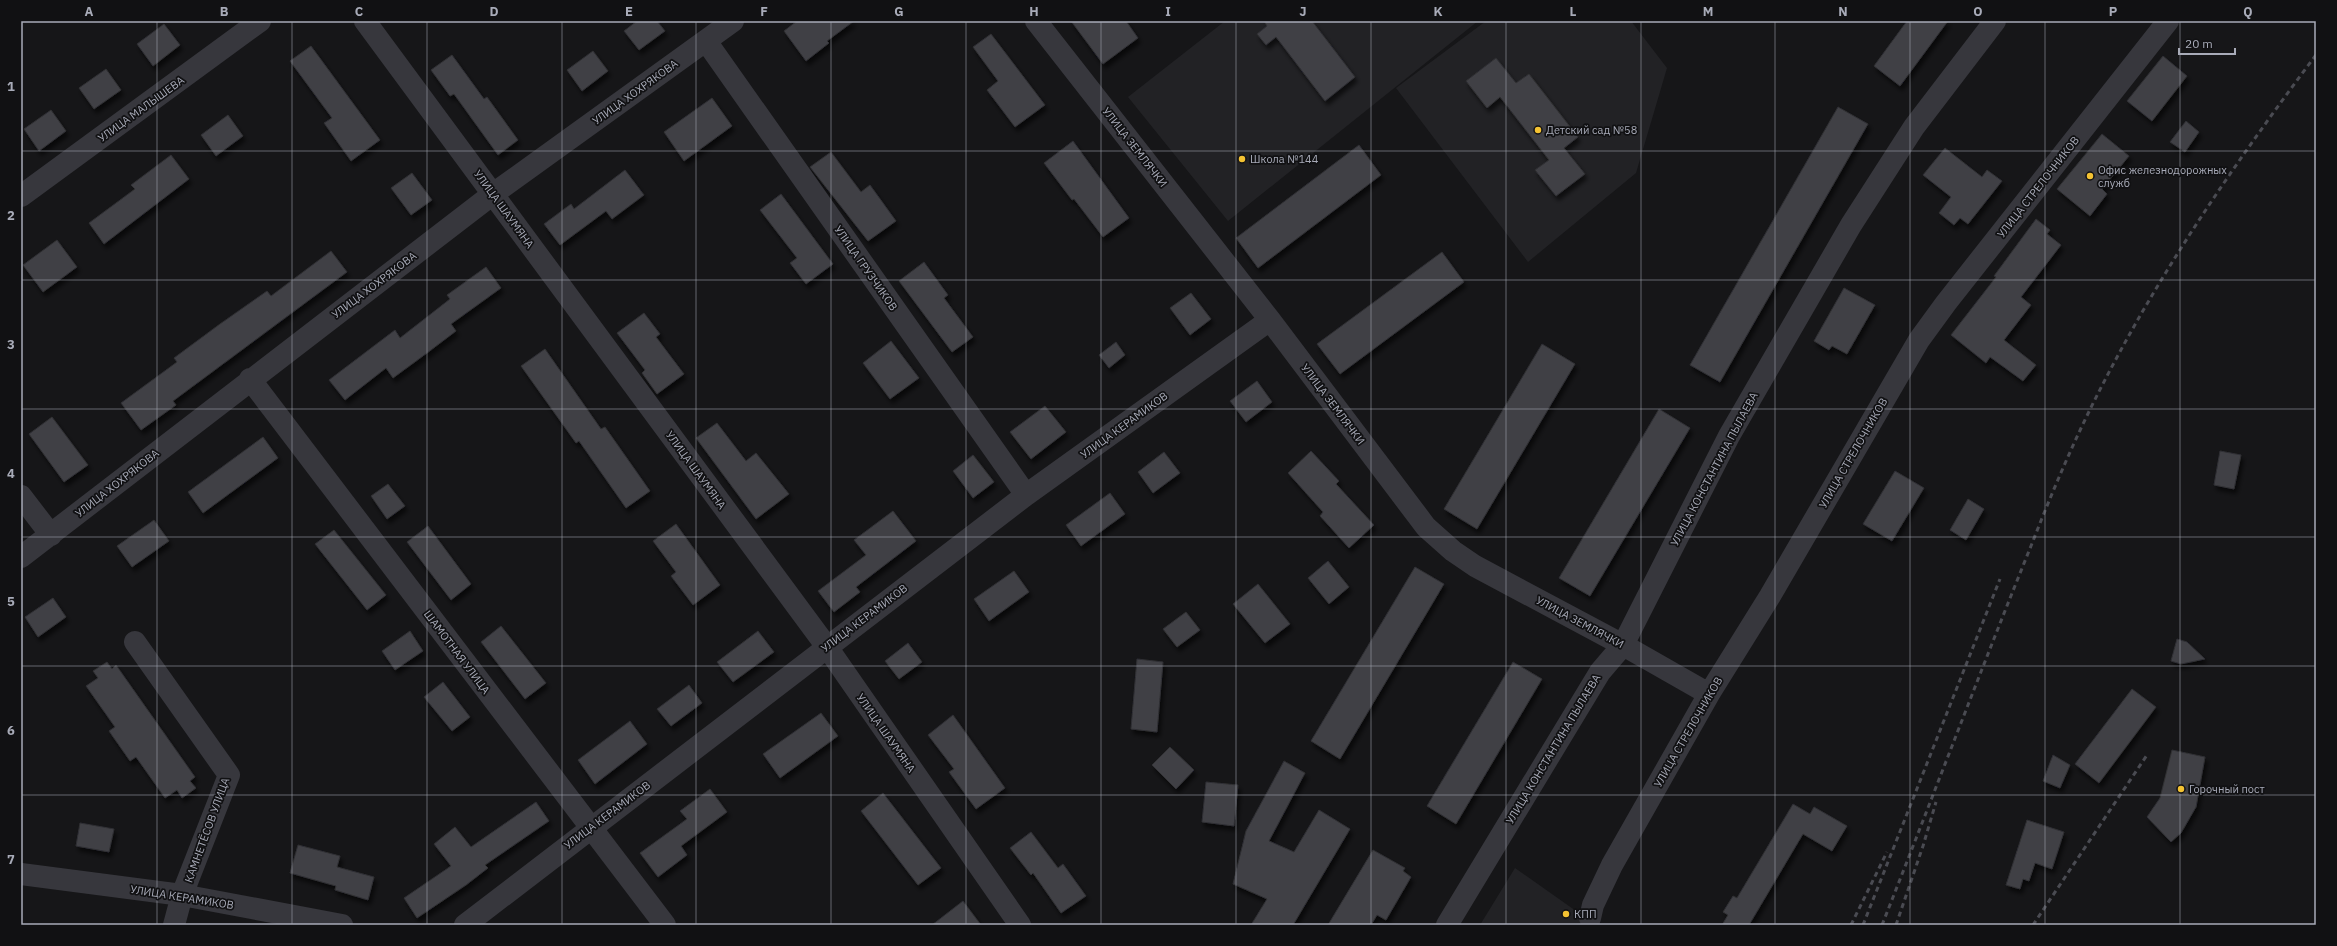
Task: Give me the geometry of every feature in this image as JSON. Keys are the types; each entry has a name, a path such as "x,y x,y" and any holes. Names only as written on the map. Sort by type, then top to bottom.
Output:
{"street":[{"name":"УЛИЦА МАЛЫШЕВА","path":"21,196 260,21"},
{"name":"УЛИЦА ШАУМЯНА","path":"365,21 827,647 1020,925"},
{"name":"УЛИЦА ХОХРЯКОВА","path":"21,557 250,379 493,194 733,21"},
{"name":"УЛИЦА ЗЕМЛЯЧКИ","path":"1036,21 1270,320 1426,527 1440,541 1475,566 1623,645 1709,694"},
{"name":"УЛИЦА КОНСТАНТИНА ПЫЛАЕВА","path":"1447,925 1600,672 1623,645 1729,436 1851,225 1914,127 1995,21"},
{"name":"УЛИЦА СТРЕЛОЧНИКОВ","path":"1590,918 1593,905 1612,866 1709,694 1770,596 1919,340 1946,303 2168,21"},
{"name":"УЛИЦА ГРУЗЧИКОВ","path":"706,41 1026,495"},
{"name":"УЛИЦА КЕРАМИКОВ","path":"465,925 1026,495 1270,320"},
{"name":"ШАМОТНАЯ УЛИЦА","path":"250,379 665,925"},
{"path":"21,496 51,535"},
{"name":"КАМНЕТЁСОВ УЛИЦА","path":"134,642 229,775 182,895 174,925"},
{"name":"УЛИЦА КЕРАМИКОВ","path":"21,874 182,895 342,925"}],"shaded area":[{"name":"Школа №144","path":"1225,21 1478,21 1228,221 1128,97"},
{"name":"Детский сад №58","path":"1486,21 1631,21 1667,68 1636,173 1528,262 1396,88"},
{"path":"1515,868 1576,911 1596,925 1480,925"}],"building":[{"path":"637,21 657,21 665,31 639,50 624,31"},
{"path":"797,21 854,21 827,41 829,43 806,61 784,31"},
{"path":"1071,21 1126,21 1138,38 1103,64"},
{"path":"1264,21 1312,21 1355,77 1325,101 1276,37 1266,45 1257,34 1267,26"},
{"path":"1907,21 1948,21 1900,86 1874,66"},
{"path":"164,24 180,45 153,66 137,44"},
{"path":"991,34 1045,105 1015,127 987,90 998,81 973,47"},
{"path":"311,46 380,140 351,161 324,123 332,118 290,61"},
{"path":"593,51 608,71 582,91 567,70"},
{"path":"452,55 484,99 487,97 518,140 498,155 454,94 450,96 431,70"},
{"path":"2163,56 2187,76 2152,121 2127,101"},
{"path":"1496,58 1516,83 1529,74 1578,137 1564,148 1585,174 1556,196 1535,170 1549,160 1500,97 1487,108 1466,81"},
{"path":"106,69 121,90 94,109 79,88"},
{"path":"712,98 732,126 684,161 664,132"},
{"path":"1838,107 1868,124 1720,382 1690,365"},
{"path":"51,110 66,131 39,151 24,129"},
{"path":"228,115 243,136 216,156 201,135"},
{"path":"2186,121 2199,132 2185,152 2170,142"},
{"name":"Офис железнодорожных служб","path":"2102,134 2129,156 2102,189 2107,194 2090,216 2057,189"},
{"path":"1073,141 1129,218 1103,237 1044,163"},
{"path":"1359,145 1381,175 1258,268 1236,238"},
{"path":"1945,148 1982,177 1987,170 2002,181 1968,224 1960,218 1954,225 1939,213 1951,197 1923,175"},
{"path":"831,152 861,192 870,185 896,221 868,241 810,167"},
{"path":"171,155 189,179 104,244 89,223 135,189 131,185"},
{"path":"625,170 644,195 612,219 606,211 560,245 544,224 571,204 574,209"},
{"path":"412,173 432,200 411,215 391,188"},
{"path":"781,194 833,264 806,284 790,263 797,258 760,210"},
{"path":"2036,219 2050,230 2047,234 2061,245 2021,297 2031,305 2004,340 2036,365 2023,381 1990,357 1986,363 1951,335 1996,277 1994,276"},
{"path":"57,240 77,267 43,292 23,265"},
{"path":"331,251 347,272 173,401 176,405 141,430 121,403 177,362 174,358 220,324 267,291 271,296"},
{"path":"1442,252 1464,282 1340,374 1317,344"},
{"path":"924,262 948,295 944,298 973,337 952,352 899,281"},
{"path":"486,267 501,288 451,324 456,331 393,378 386,368 345,400 329,380 395,330 400,338 450,299 447,295"},
{"path":"1844,288 1875,305 1847,354 1832,346 1829,350 1814,341"},
{"path":"1191,293 1211,319 1190,335 1170,308"},
{"path":"644,313 660,334 656,337 684,374 657,394 642,373 645,370 617,333"},
{"path":"891,341 919,378 890,399 863,363"},
{"path":"1116,342 1125,355 1109,368 1099,355"},
{"path":"1542,344 1575,364 1477,529 1444,509"},
{"path":"545,349 601,429 605,427 650,491 626,508 579,441 576,443 521,366"},
{"path":"1257,381 1272,402 1246,422 1230,401"},
{"path":"1045,406 1066,432 1031,459 1010,432"},
{"path":"1659,409 1690,428 1590,596 1559,578"},
{"path":"52,417 88,465 64,482 29,434"},
{"path":"717,423 746,461 756,453 789,494 756,519 696,438"},
{"path":"263,437 278,458 203,513 188,492"},
{"path":"1311,451 1339,481 1336,484 1374,525 1349,548 1320,516 1323,512 1288,473"},
{"path":"2220,451 2241,455 2234,489 2214,485"},
{"path":"1164,452 1180,473 1153,493 1138,472"},
{"path":"973,455 994,482 973,498 953,471"},
{"path":"1895,471 1924,488 1892,541 1863,524"},
{"path":"388,484 405,506 387,519 371,496"},
{"path":"1110,493 1125,514 1081,546 1066,525"},
{"path":"1968,499 1984,509 1966,540 1950,530"},
{"path":"893,511 916,541 856,587 860,592 834,612 818,591 866,555 854,540"},
{"path":"154,520 169,541 132,567 117,546"},
{"path":"676,524 720,585 693,605 671,576 676,572 653,541"},
{"path":"428,526 471,584 451,600 407,542"},
{"path":"334,530 386,595 367,610 315,544"},
{"path":"1328,561 1349,587 1329,604 1308,578"},
{"path":"1415,567 1444,584 1340,759 1311,741"},
{"path":"1014,571 1029,592 989,621 974,599"},
{"path":"1258,584 1290,624 1265,643 1233,604"},
{"path":"53,598 66,617 38,637 25,617"},
{"path":"1186,612 1200,630 1177,647 1163,629"},
{"path":"501,626 546,683 525,699 481,642"},
{"path":"410,631 423,651 395,670 382,651"},
{"path":"758,631 774,652 733,682 717,662"},
{"path":"2177,639 2187,642 2205,659 2181,664 2171,661"},
{"path":"908,643 922,662 899,679 885,661"},
{"path":"1137,659 1163,662 1157,732 1131,729"},
{"path":"107,662 112,669 116,665 195,777 190,781 196,788 182,798 177,790 165,798 136,757 130,761 109,731 115,727 86,686 98,678 93,671"},
{"path":"1513,662 1542,679 1456,824 1427,806"},
{"path":"443,682 470,717 452,731 424,697"},
{"path":"689,685 702,703 671,726 657,709"},
{"path":"2132,689 2156,707 2099,783 2075,764"},
{"path":"821,713 838,736 780,778 763,754"},
{"path":"953,715 1005,788 976,809 949,772 954,769 928,735"},
{"path":"630,721 647,744 595,784 578,760"},
{"path":"1170,747 1194,770 1176,789 1152,765"},
{"name":"Горочный пост","path":"2172,750 2205,757 2196,807 2181,833 2171,842 2147,817 2160,798"},
{"path":"2053,755 2070,765 2060,788 2043,781"},
{"path":"1284,761 1305,773 1269,841 1294,852 1319,810 1350,829 1293,925 1251,925 1267,899 1233,884 1246,831"},
{"path":"1206,782 1238,785 1234,826 1202,822"},
{"path":"710,789 727,812 681,846 687,855 658,877 640,853 687,819 680,811"},
{"path":"883,793 941,868 918,885 861,811"},
{"path":"536,802 549,821 485,865 488,868 466,885 417,918 404,898 451,866 434,844 455,827 471,847"},
{"path":"1793,804 1810,814 1814,807 1847,826 1832,851 1803,834 1749,925 1722,925 1728,915 1723,912 1733,896 1737,898"},
{"path":"2027,820 2064,832 2052,869 2035,863 2029,881 2023,879 2020,889 2006,885"},
{"path":"80,823 114,829 109,852 76,846"},
{"path":"1031,832 1058,868 1063,864 1086,896 1061,913 1033,873 1031,875 1010,848"},
{"path":"298,845 340,856 337,867 374,877 368,900 335,890 336,886 290,873"},
{"path":"1373,850 1405,868 1403,871 1411,877 1386,920 1377,915 1371,925 1328,925"},
{"path":"963,901 981,925 932,925"}],"railway":[{"path":"1882,925 2043,515 2062,469 2107,375 2161,280 2220,188 2251,143 2316,55"},
{"path":"1863,925 2000,579"},
{"path":"2033,925 2147,755"},
{"path":"1896,925 1923,846 1936,802"},
{"path":"1851,925 1887,852"}],"place":[{"name":"Детский сад №58","path":"1538,130"},
{"name":"Школа №144","path":"1242,159"},
{"name":"Офис железнодорожных служб","path":"2090,176"},
{"name":"Горочный пост","path":"2181,789"},
{"name":"КПП","path":"1566,914"}]}
